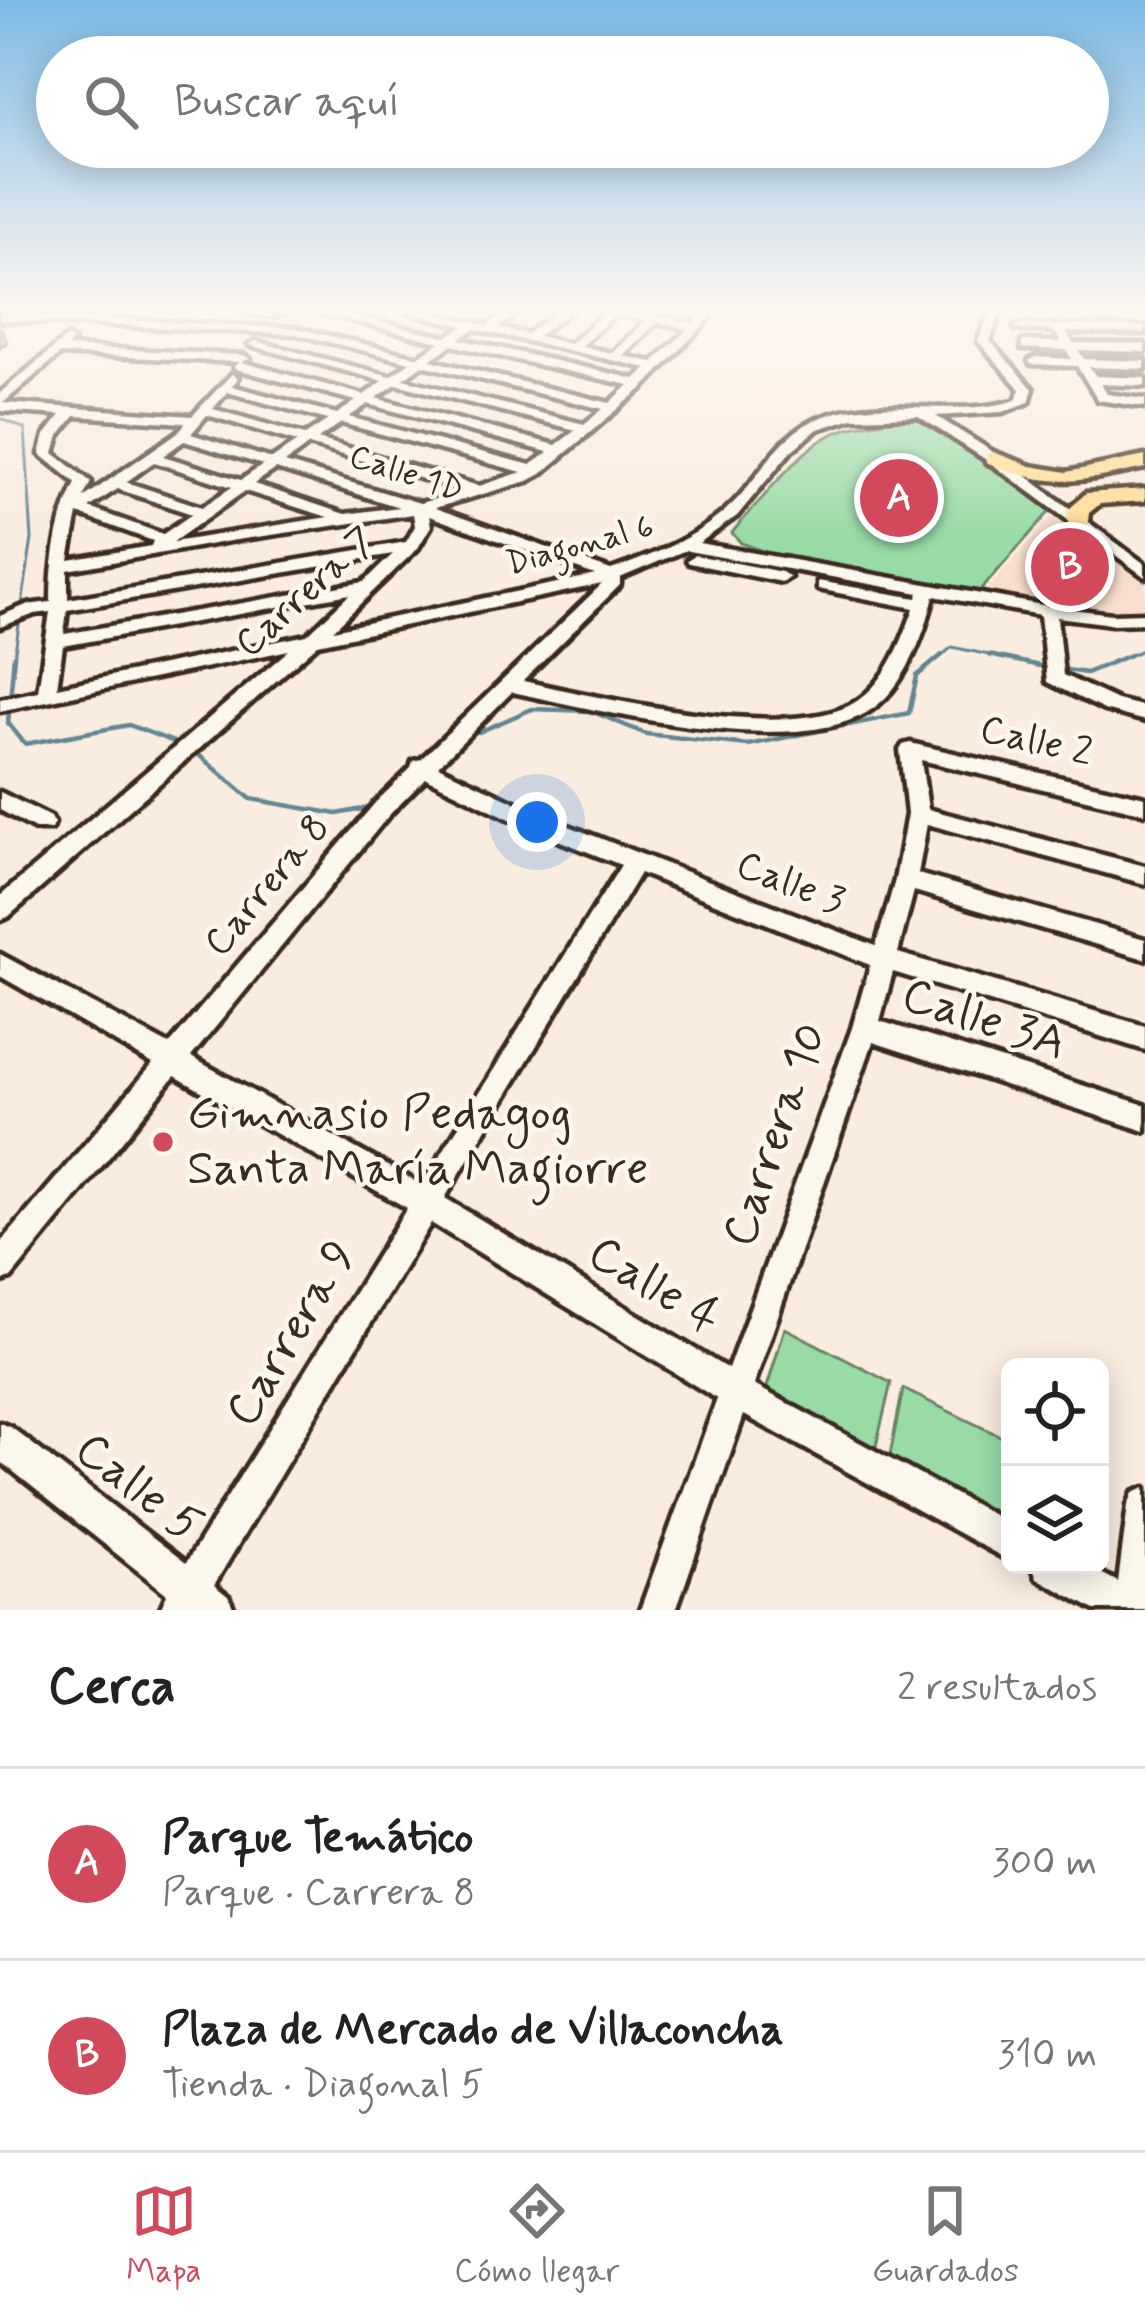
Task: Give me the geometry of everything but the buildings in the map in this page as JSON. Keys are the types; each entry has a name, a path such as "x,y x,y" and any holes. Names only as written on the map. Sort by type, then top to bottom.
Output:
{"highway":[{"path":"993,458 1025,472 1067,478 1145,470"},
{"path":"1079,523 1078,511 1094,498 1145,495"}],"street":[{"path":"322,386 560,451"},
{"path":"158,545 385,386"},
{"path":"418,386 587,429"},
{"path":"527,386 613,408"},
{"name":"Carrera 7","path":"0,910 313,638 412,545 423,526 420,508 536,471 638,386"},
{"name":"Diagonal 6","path":"0,705 610,575 688,546 726,518 780,449 830,419 1020,401 1025,386"},
{"path":"1096,386 1107,399 1145,403"},
{"path":"158,545 78,509 182,436 225,388 536,471"},
{"path":"0,404 70,413 203,415 481,490"},
{"path":"916,410 993,458 1145,572"},
{"path":"38,697 53,642 59,568 72,503 84,482 46,454 52,435 70,413"},
{"name":"Calle 1D","path":"182,436 420,508 610,575"},
{"path":"154,458 344,517"},
{"path":"117,484 203,513"},
{"path":"59,568 158,545 420,508"},
{"path":"726,518 719,534 735,552"},
{"path":"230,536 230,576"},
{"path":"5,619 32,609 412,545"},
{"path":"688,546 735,552 926,597"},
{"path":"669,555 926,597 1112,619 1145,618"},
{"name":"Carrera 8","path":"0,1267 382,809 420,766 607,591 614,581 610,575"},
{"path":"53,642 369,586"},
{"path":"510,685 661,717 821,724 860,709 880,690 914,638 926,597"},
{"path":"1048,610 1050,666 1112,705 1145,714"},
{"name":"Calle 2","path":"910,750 1145,805"},
{"name":"Carrera 10","path":"658,1610 865,1028 907,880 919,814 910,750"},
{"name":"Calle 3","path":"420,766 543,825 884,959 1145,1038"},
{"path":"0,800 44,824"},
{"path":"919,814 1145,875"},
{"name":"Carrera 9","path":"195,1603 424,1202 636,860"},
{"path":"907,880 1145,949"},
{"name":"Calle 4","path":"0,964 424,1202 737,1394 1001,1538"},
{"name":"Calle 3A","path":"865,1028 1145,1118"},
{"name":"Calle 5","path":"0,1440 195,1603"},
{"path":"1066,1574 1132,1610 1145,1505"}],"shaded area":[{"path":"1056,511 1145,577 1145,613 1118,614 984,594"}],"green space":[{"path":"918,416 1051,510 979,592 771,554 741,543 732,533 805,453 834,433"},
{"path":"785,1328 891,1383 873,1459 764,1397"},
{"path":"903,1389 1001,1437 1001,1521 889,1460"}],"waterway":[{"path":"0,418 25,429 32,539 14,658"},
{"path":"939,658 952,647 1003,658"},
{"path":"1123,658 1145,649"},
{"path":"14,655 8,723 25,744 129,725 179,744"},
{"path":"479,732 532,709 591,711 646,734 748,745 909,713 917,676 942,655"},
{"path":"989,655 1049,668"},
{"path":"1060,669 1086,673 1130,655"},
{"path":"194,751 251,799 337,814 373,807"}],"place":[{"name":"Parque Temático","path":"899,498"},
{"name":"Plaza de Mercado de Villaconcha","path":"1070,567"},
{"name":"Gimnasio Pedagog Santa María Magiorre","path":"163,1142"}]}
